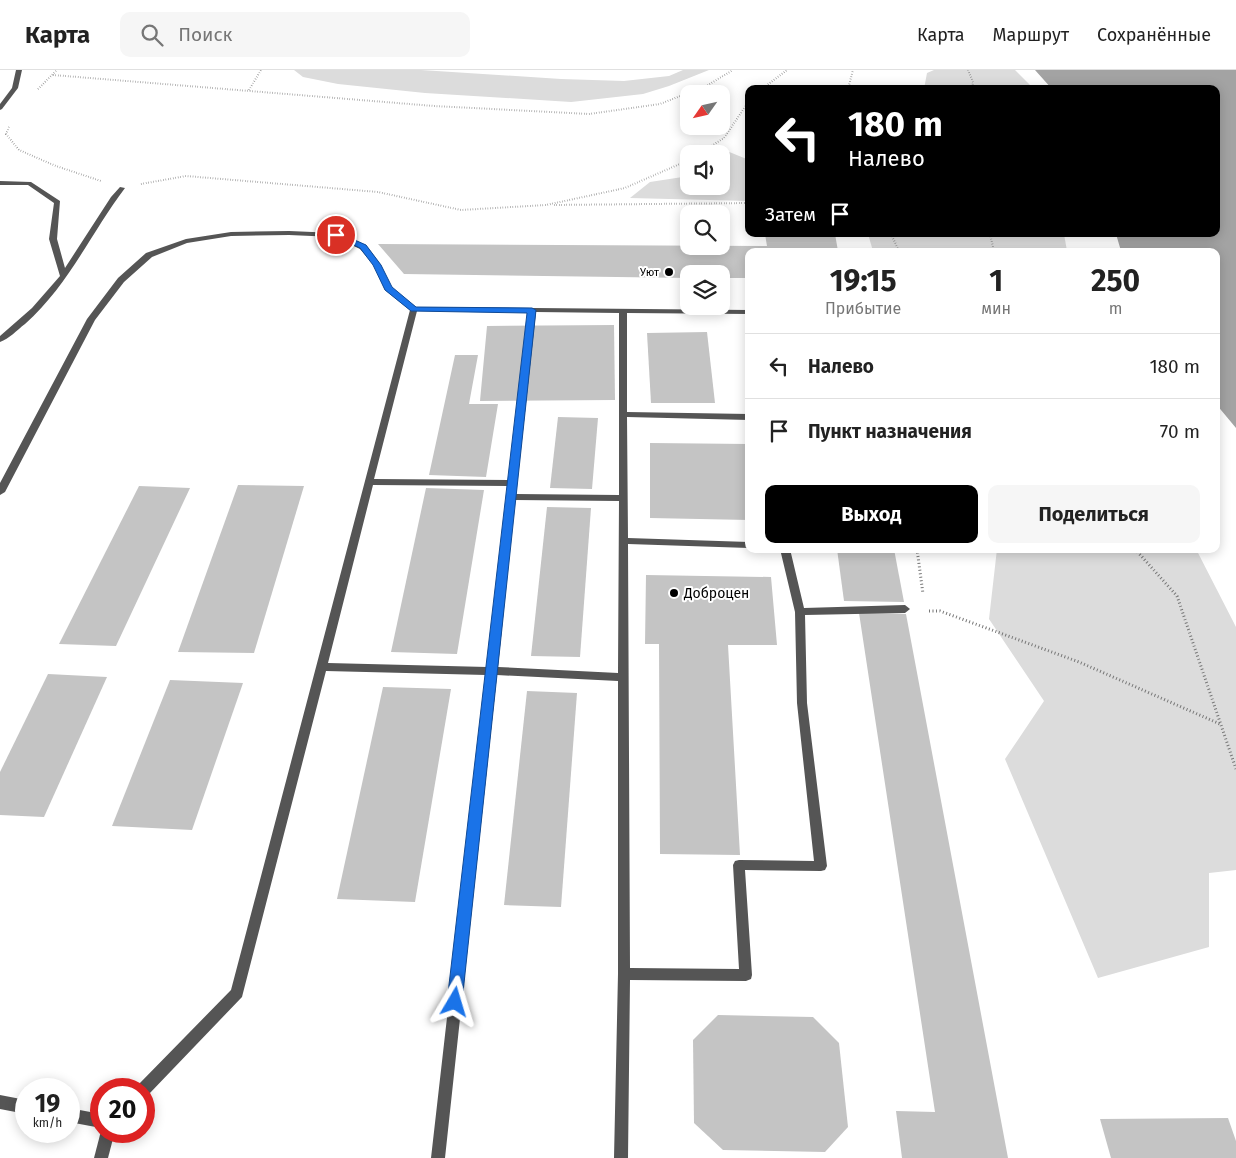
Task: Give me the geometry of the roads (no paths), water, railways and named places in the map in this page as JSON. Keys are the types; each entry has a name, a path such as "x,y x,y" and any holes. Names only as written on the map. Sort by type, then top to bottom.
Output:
{"street":[{"path":"0,108 15,88 19,70"},
{"path":"0,183 29,183 58,202 53,239 64,276"},
{"path":"0,340 20,326 64,276 107,205 122,188"},
{"path":"0,492 91,319 121,280 149,255 186,241 231,234 289,232 336,235 363,247 377,265 388,288 414,309 745,312"},
{"path":"155,1078 237,993 414,309"},
{"path":"438,1158 532,310"},
{"path":"621,1158 624,974 623,311"},
{"path":"624,414 745,417"},
{"path":"369,482 512,483"},
{"path":"511,497 624,498"},
{"path":"624,541 745,545"},
{"path":"624,974 746,975 740,865 821,866 802,703 800,612 786,553"},
{"path":"800,612 905,610"},
{"path":"322,667 492,670 624,677"},
{"path":"0,1102 15,1105"},
{"path":"101,1158 105,1143"}],"place":[{"name":"Уют","path":"669,272"},
{"name":"Доброцен","path":"674,593"}]}
